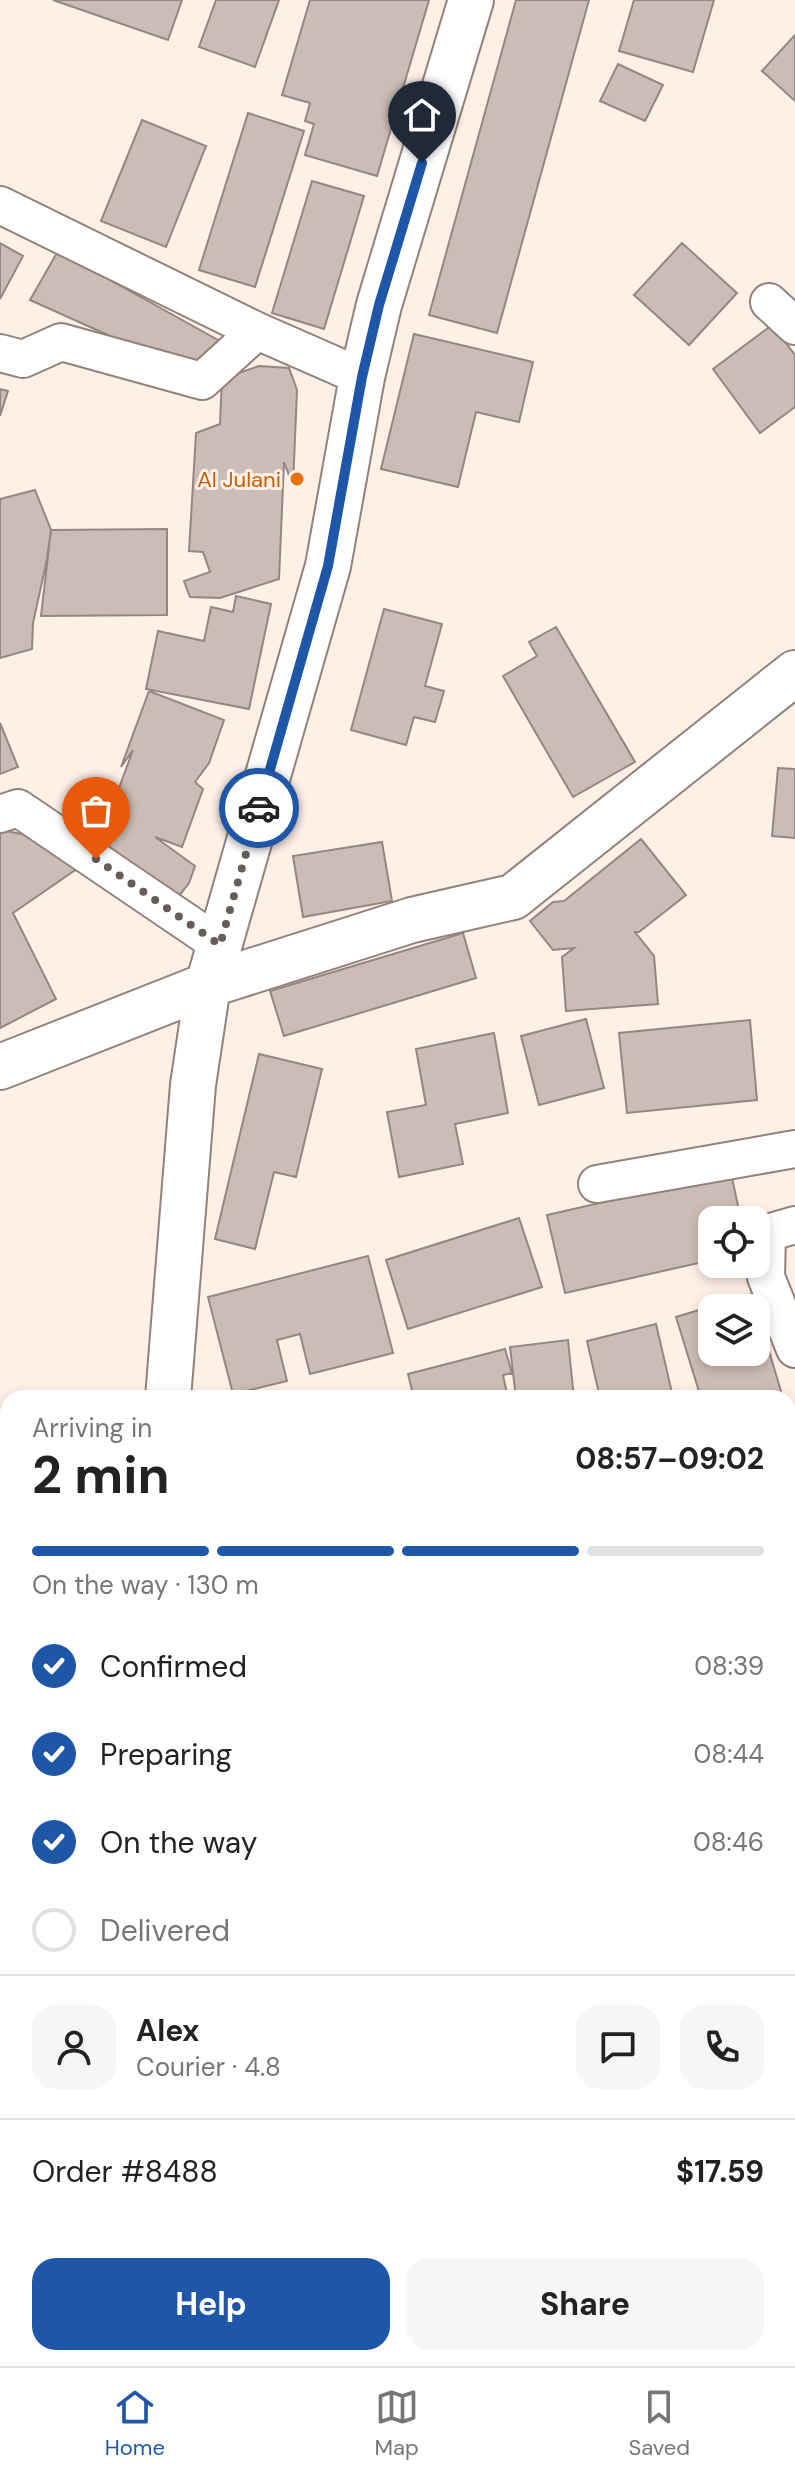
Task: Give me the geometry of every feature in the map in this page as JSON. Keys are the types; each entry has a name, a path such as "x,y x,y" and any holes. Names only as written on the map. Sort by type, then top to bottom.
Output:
{"street":[{"path":"169,1390 193,1085 214,965 328,566 362,377 379,305 471,0"},
{"path":"0,205 257,331 362,377"},
{"path":"769,302 795,326"},
{"path":"0,353 23,359 61,342 202,381 257,331"},
{"path":"0,1067 214,965 513,897 795,673"},
{"path":"0,814 18,808 214,965"},
{"path":"597,1184 795,1149"},
{"path":"795,1225 767,1233 766,1277 795,1349"}],"building":[{"path":"53,0 182,0 168,40"},
{"path":"216,0 279,0 255,67 199,47"},
{"path":"310,0 429,0 377,176 305,155 314,124 305,121 310,103 282,95"},
{"path":"516,0 589,0 497,333 429,315"},
{"path":"634,0 714,0 693,72 619,51"},
{"path":"795,35 795,101 762,71"},
{"path":"618,64 663,85 645,121 600,101"},
{"path":"248,113 304,131 255,287 199,270"},
{"path":"142,120 206,146 166,247 101,221"},
{"path":"312,181 364,196 324,329 272,313"},
{"path":"0,243 23,256 0,299"},
{"path":"682,243 737,293 689,345 634,295"},
{"path":"58,251 218,340 201,363 119,340 30,300"},
{"path":"772,325 795,355 795,407 760,433 713,369"},
{"path":"414,334 533,362 519,422 476,412 458,487 381,469"},
{"path":"259,366 289,368 297,390 293,486 284,462 279,579 220,598 190,597 184,581 210,572 203,552 189,551 196,433 220,424 222,379"},
{"path":"0,389 8,391 0,416"},
{"path":"35,490 51,530 33,623 32,649 0,658 0,499"},
{"path":"167,529 167,615 41,616 51,530"},
{"path":"236,596 271,604 249,709 146,689 158,631 204,641 211,607 233,612"},
{"path":"384,609 442,624 425,686 444,691 435,722 414,717 406,745 351,730"},
{"path":"556,627 635,762 573,797 503,676 537,656 529,642"},
{"path":"149,691 224,720 209,763 195,782 203,789 182,847 155,837 195,866 189,883 175,901 98,845 133,750 121,767"},
{"path":"0,723 18,767 0,774"},
{"path":"778,768 795,769 795,838 772,836"},
{"path":"0,830 54,840 81,866 13,913 56,999 0,1028"},
{"path":"641,839 686,895 635,932 654,956 658,1004 566,1011 562,957 574,948 553,950 530,921 553,902 564,901"},
{"path":"382,842 392,901 303,917 293,856"},
{"path":"463,933 476,978 284,1036 270,991"},
{"path":"586,1019 604,1088 539,1105 521,1036"},
{"path":"750,1020 757,1100 627,1113 619,1033"},
{"path":"494,1033 508,1113 455,1124 463,1164 399,1177 387,1112 426,1105 416,1049"},
{"path":"259,1054 322,1069 296,1177 274,1172 255,1249 215,1239"},
{"path":"731,1173 738,1206 698,1206 698,1263 565,1293 547,1215"},
{"path":"519,1218 542,1287 408,1329 386,1260"},
{"path":"368,1256 393,1353 310,1374 300,1334 277,1340 287,1381 250,1390 232,1390 208,1297"},
{"path":"698,1310 698,1366 770,1366 770,1354 781,1390 699,1390 676,1317"},
{"path":"656,1324 671,1390 598,1390 587,1341"},
{"path":"568,1340 573,1390 515,1390 510,1347"},
{"path":"505,1349 512,1373 503,1375 506,1390 412,1390 408,1374"}],"way so far":[{"path":"96,859 220,945 259,808"}],"place":[{"name":"Al Julani","path":"297,479"}],"route":[{"path":"259,808 328,566 362,377 379,305 422,163"}]}
